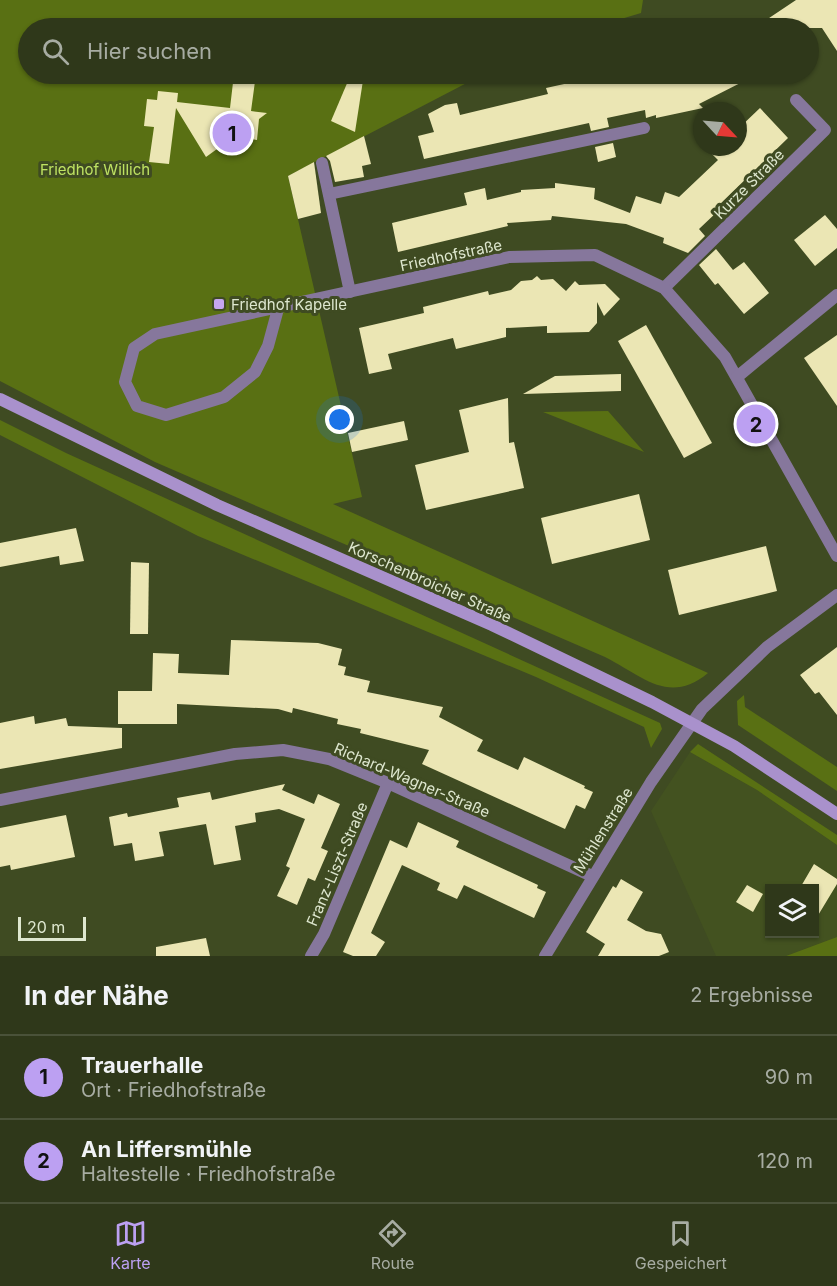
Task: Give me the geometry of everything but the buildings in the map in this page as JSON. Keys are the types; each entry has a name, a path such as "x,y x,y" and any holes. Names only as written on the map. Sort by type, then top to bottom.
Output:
{"main road":[{"name":"Korschenbroicher Straße","path":"0,399 217,505 492,625 691,722 734,746 837,814"}],"street":[{"name":"Kurze Straße","path":"664,288 825,130 796,100"},
{"path":"329,194 644,128"},
{"path":"322,163 350,292"},
{"name":"Friedhofstraße","path":"278,309 268,346 255,372 224,397 166,415 137,406 125,382 134,348 155,334 509,257 595,255 664,288 725,357 837,556"},
{"path":"737,377 837,295"},
{"name":"Mühlenstraße","path":"544,956 592,876 691,722 711,698 767,647 837,596"},
{"name":"Richard-Wagner-Straße","path":"0,800 235,754 271,750 318,756 388,783 592,876"},
{"name":"Franz-Liszt-Straße","path":"311,956 324,934 388,783"}],"shaded area":[{"path":"690,752 757,790 837,845 837,937 786,956 716,956 651,811"}],"green space":[{"name":"Friedhof Willich","path":"0,0 643,0 641,13 624,18 18,18 18,84 465,84 288,176 362,497 333,504 708,673 681,687 656,684 605,657 155,462 0,381"},
{"path":"608,411 644,452 543,412"},
{"path":"0,420 66,453 660,723 662,729 651,748 644,727 536,677 198,536 0,435"},
{"path":"744,695 745,707 837,767 837,791 738,725 737,701"},
{"path":"698,744 837,835 837,845 757,790 690,752"},
{"path":"837,937 837,956 786,956"}],"place":[{"name":"Trauerhalle","path":"232,133"},
{"name":"Friedhof Kapelle","path":"219,304"},
{"name":"An Liffersmühle","path":"756,424"}]}
